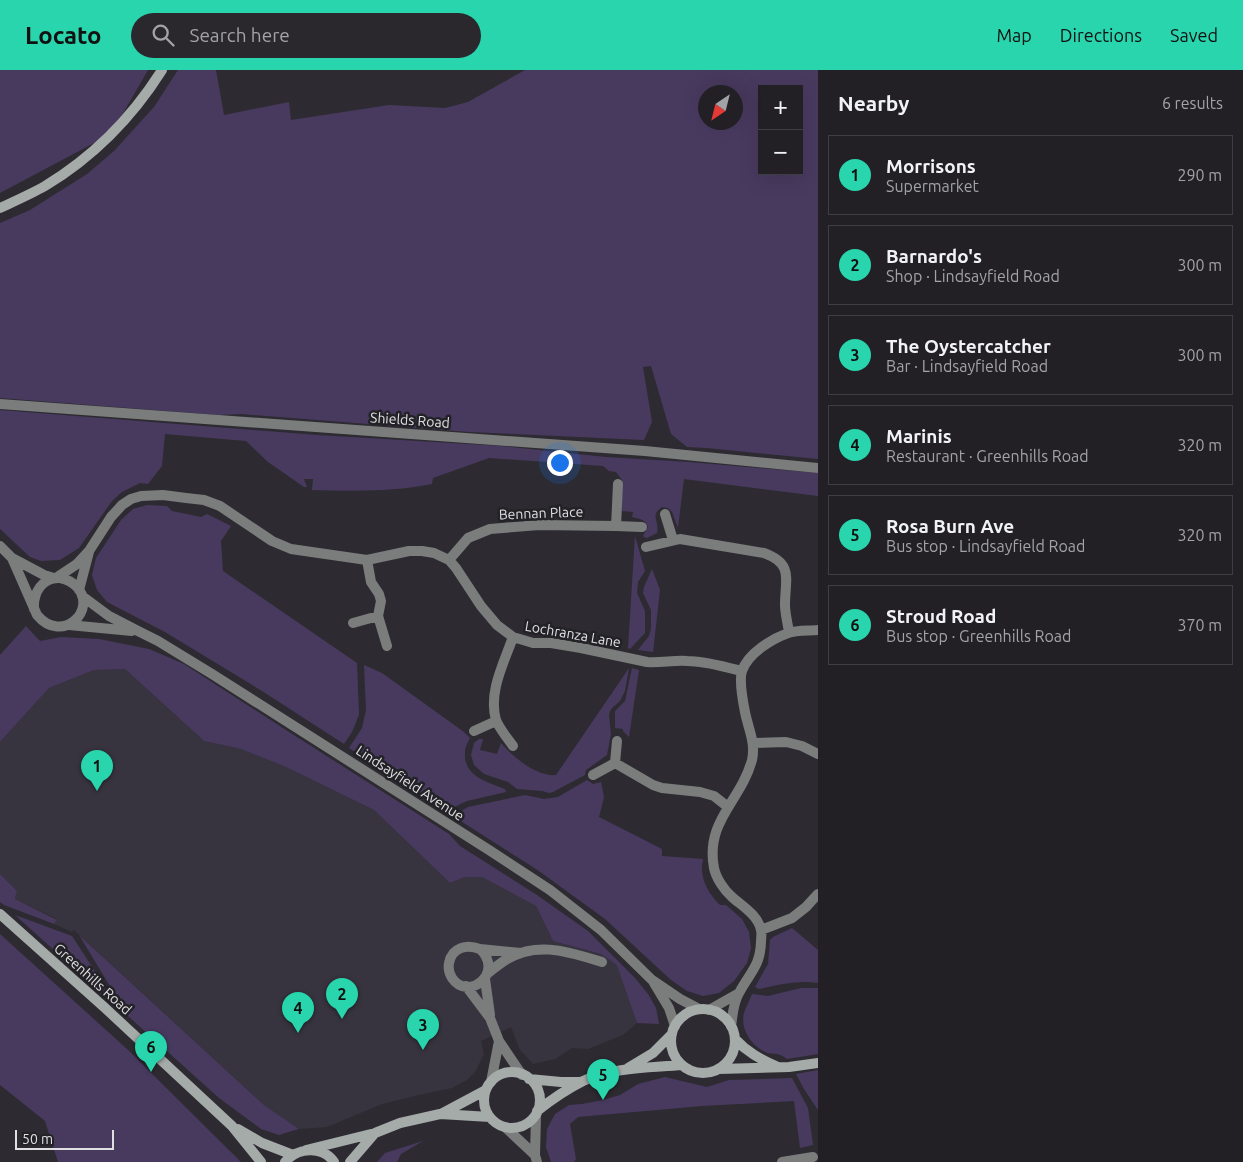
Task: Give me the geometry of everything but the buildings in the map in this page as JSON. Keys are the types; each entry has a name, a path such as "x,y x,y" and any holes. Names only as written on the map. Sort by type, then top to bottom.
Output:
{"street":[{"path":"0,208 45,186 82,160 135,109 162,70"},
{"name":"Shields Road","path":"0,404 645,451 818,468"},
{"path":"616,526 618,484"},
{"path":"34,609 35,595 42,584 77,564 89,551 111,517 122,505 131,499 141,496 163,494 204,500 220,506 272,541 291,549 367,560 409,551 422,551 434,553 449,560"},
{"path":"665,514 673,540"},
{"name":"Bennan Place","path":"449,560 468,538 490,529 539,525 642,527"},
{"path":"646,547 680,539 764,552 774,556 781,561 786,572 785,607 789,633"},
{"name":"Lindsayfield Avenue","path":"0,546 12,558 44,575 66,579 71,582 80,593 109,616 158,641 212,674 481,844 550,890 601,930 652,980 680,999 704,1009"},
{"path":"68,625 74,621 82,610 83,602 80,593 89,551"},
{"name":"Lindsayfield Avenue","path":"12,558 37,615 48,625 54,627 68,625 138,631"},
{"path":"367,560 371,582 381,601 378,616 387,646"},
{"name":"Lochranza Lane","path":"449,560 481,606 497,625 513,637 533,643 551,643 647,662 658,663 688,660 742,671"},
{"path":"354,622 378,616"},
{"path":"732,1026 734,1007 739,993 758,963 761,949 761,930 758,922 721,884 714,871 712,856 718,825 740,790 752,758 753,743 745,713 742,671 752,655 763,645 789,633 818,630"},
{"path":"513,637 494,696 496,721 513,746"},
{"path":"474,731 496,721"},
{"path":"615,763 617,741"},
{"path":"753,743 786,742 802,746 818,754"},
{"path":"615,763 653,785 714,796 728,807"},
{"path":"593,774 615,763"},
{"path":"761,930 792,918 818,894"},
{"name":"Greenhills Road","path":"0,914 104,1007 232,1126 261,1162"},
{"path":"490,1018 486,976 489,966 485,954 474,947 467,946 455,951 451,956 448,969 455,981 460,985 466,986 477,985 486,976 505,960 521,953 542,949 558,950 602,962"},
{"path":"480,950 521,953"},
{"name":"Lindsayfield Avenue","path":"652,980 669,1008 674,1030"},
{"path":"466,986 490,1018 500,1041 526,1077 534,1084 538,1092 540,1099 536,1113 536,1159"},
{"path":"625,1069 652,1054 674,1030 683,1016 692,1011 704,1009 739,993"},
{"path":"704,1009 714,1010 723,1016 732,1026 735,1033 736,1044 733,1054 727,1063 719,1069"},
{"path":"674,1030 672,1045 675,1056 682,1065 700,1073 719,1069 789,1067 818,1063"},
{"path":"735,1040 756,1056 779,1067"},
{"path":"500,1041 484,1100 485,1109 497,1124 505,1128 536,1159"},
{"path":"505,1128 524,1126 536,1113 554,1099 582,1082 598,1076 625,1069 682,1065"},
{"path":"440,1114 488,1086 498,1076 507,1073 561,1082 582,1082"},
{"path":"285,1162 293,1155 306,1150 375,1133 400,1122 440,1114 490,1117"},
{"name":"Greenhills Road","path":"232,1126 262,1143 293,1155"},
{"path":"350,1162 375,1133"},
{"path":"306,1150 316,1150 334,1162"},
{"path":"782,1162 813,1157"}],"shaded area":[{"path":"0,70 148,70 111,134 0,193"},
{"path":"178,70 216,70 224,115 289,102 291,120 389,105 445,108 468,102 525,70 818,70 818,459 687,447 671,434 651,366 643,367 652,422 644,440 469,432 0,398 0,223 30,210 87,174 114,151 154,107"},
{"path":"0,410 317,435 501,446 606,457 818,473 818,496 684,479 678,528 672,512 668,508 662,507 655,516 657,533 647,538 643,536 648,527 645,522 632,517 633,512 622,511 622,480 616,472 609,471 603,466 489,458 433,478 432,484 417,487 357,491 312,490 313,479 304,479 307,487 304,487 268,462 246,441 165,434 162,466 148,484 140,483 122,492 112,501 79,548 60,560 41,561 30,557 0,529"},
{"path":"147,505 167,506 172,511 201,517 207,514 231,526 221,541 223,571 357,663 359,715 352,732 344,744 165,632 107,602 97,590 92,575 96,558 121,520 133,509"},
{"path":"635,536 645,571 638,582 637,593 645,611 645,633 630,649 628,648"},
{"path":"652,569 660,590 653,652 638,650 649,636 651,629 651,610 643,593"},
{"path":"26,626 40,641 61,637 99,639 149,649 184,664 449,834 460,846 537,895 588,931 635,978 648,994 656,1008 659,1024 637,1023 617,965 601,954 553,941 536,906 482,877 465,877 450,883 374,810 286,767 241,749 204,741 125,669 94,670 49,688 0,742 0,655"},
{"path":"364,665 382,673 464,732 470,738 465,750 465,760 468,767 484,781 505,789 506,792 467,801 448,810 349,748 362,728 366,710"},
{"path":"629,668 625,691 620,701 611,709 609,715 611,734 607,755 586,770 585,775 549,793 517,789 508,782 484,774 474,765 471,755 474,743 479,739 483,739 480,750 497,754 501,743 526,765 541,773 556,775"},
{"path":"632,668 639,670 629,737 623,729 615,728 615,711 625,701"},
{"path":"125,669 204,741 241,749 286,767 374,810 450,883 465,877 482,877 536,906 553,941 601,954 618,965 637,1023 623,1035 588,1049 572,1048 555,1059 533,1064 520,1050 511,1027 481,1041 484,1054 475,1072 467,1080 452,1088 382,1104 327,1127 299,1129 264,1105 74,930 72,932 54,924 57,919 15,899 17,891 0,874 0,742 49,688 94,670"},
{"path":"587,780 593,784 601,782 604,797 599,817 662,849 662,856 703,859 703,878 711,895 720,905 726,905 742,919 749,932 751,948 747,963 734,981 719,993 703,996 687,991 671,980 605,919 539,871 453,816 468,807 525,795 544,799 558,797"},
{"path":"0,874 17,891 15,899 57,920 54,924 0,902"},
{"path":"15,915 72,936 116,1006"},
{"path":"792,928 818,950 818,983 796,983 759,989 755,987 768,964 770,940"},
{"path":"0,934 127,1049 241,1162 58,1162 45,1121 0,1085"},
{"path":"79,935 264,1105 299,1129 279,1135 261,1129 219,1098 128,1016"},
{"path":"801,988 818,988 818,1054 787,1059 781,1055 768,1053 760,1049 751,1041 745,1031 743,1019 752,994 768,996"},
{"path":"818,1070 818,1110 796,1074"},
{"path":"665,1077 707,1087 729,1080 792,1078 808,1108 813,1145 800,1148 794,1101 702,1106 578,1117 570,1124 576,1159 574,1162 551,1162 546,1147 547,1129 555,1114 569,1105 603,1100 620,1095 638,1084"},
{"path":"423,1141 401,1154 397,1162 377,1162 385,1153"}],"place":[{"name":"Morrisons","path":"97,791"},
{"name":"Barnardo's","path":"342,1019"},
{"name":"Marinis","path":"298,1033"},
{"name":"The Oystercatcher","path":"423,1050"},
{"name":"Stroud Road","path":"151,1072"},
{"name":"Rosa Burn Ave","path":"603,1100"}]}
